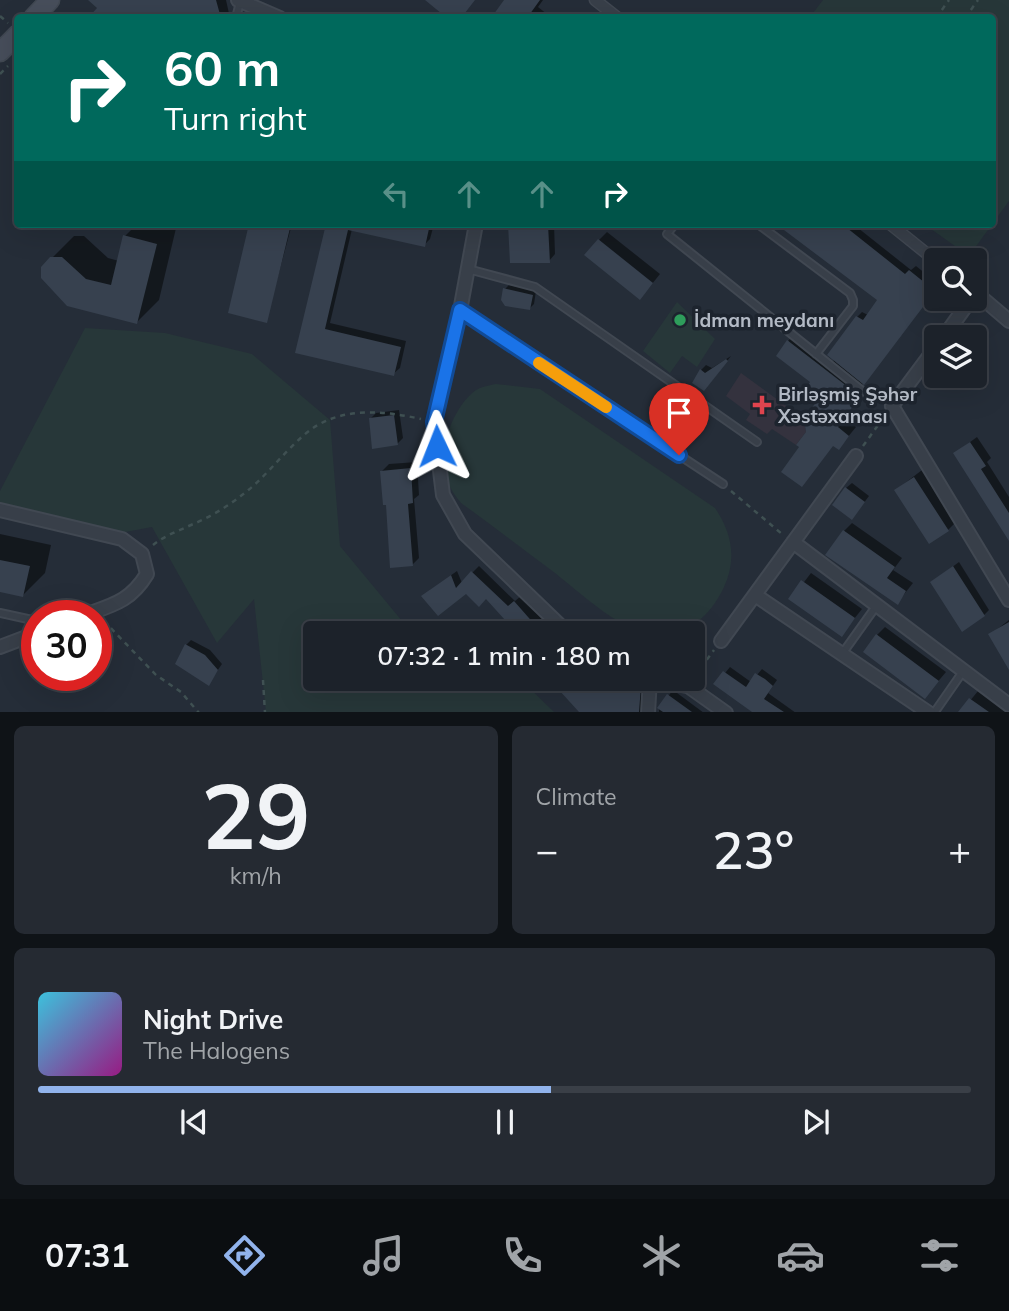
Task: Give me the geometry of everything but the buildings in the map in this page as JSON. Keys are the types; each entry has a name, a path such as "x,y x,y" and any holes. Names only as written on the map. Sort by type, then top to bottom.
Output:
{"main road":[{"path":"37,14 50,0"},
{"path":"0,52 14,38"}],"street":[{"path":"595,0 613,14"},
{"path":"239,1 270,14"},
{"path":"475,228 460,310 434,422 443,495 465,534 555,621"},
{"path":"895,228 924,251"},
{"path":"987,303 1009,321"},
{"path":"924,363 894,404 1009,600"},
{"path":"721,641 856,456"},
{"path":"0,510 122,539 142,554 147,574 137,591 112,605"},
{"path":"793,542 1009,705"},
{"path":"755,595 929,712"},
{"path":"0,647 21,639"},
{"path":"648,712 649,691"},
{"path":"696,691 726,712"}],"lane":[{"path":"672,228 667,234 865,393 894,404"},
{"path":"763,228 850,293 853,300 853,306 816,354"},
{"path":"468,269 536,287 757,442"},
{"path":"460,310 723,484"},
{"path":"842,654 877,605"},
{"path":"0,613 21,618"},
{"path":"934,712 964,670"}],"path":[{"path":"0,16 8,23 14,17"},
{"path":"856,456 894,404"},
{"path":"142,554 158,541 193,525 242,495 304,434 321,424 347,414 365,412 384,412 434,422"},
{"path":"723,484 793,542"},
{"path":"112,636 156,675 181,692 199,712"},
{"path":"705,663 721,641"},
{"path":"263,680 265,712"}],"shaded area":[{"path":"823,0 1009,0 1009,201 996,219 996,14 812,14"},
{"path":"930,228 989,228 975,248 958,248"},
{"name":"İdman meydanı","path":"677,302 715,339 697,367 682,356 670,373 643,351"},
{"path":"85,328 165,333 252,354 330,420 340,546 402,621 303,621 303,691 532,691 554,712 266,712 254,599 217,643 152,527 120,533 0,510 0,491"},
{"name":"Birləşmiş Şəhər Xəstəxanası","path":"741,373 804,419 806,432 796,445 772,429 767,434 746,420 750,414 726,396"},
{"path":"496,384 540,389 715,508 729,537 731,556 724,587 706,614 697,621 618,621 461,503 445,475 443,455 448,432 458,410 472,393"}],"slow traffic":[{"path":"539,363 606,407"}],"place":[{"name":"İdman meydanı","path":"680,320"},
{"name":"Birləşmiş Şəhər Xəstəxanası","path":"762,405"}],"route":[{"path":"437,446 434,422 436,409 460,310 679,455"}]}
